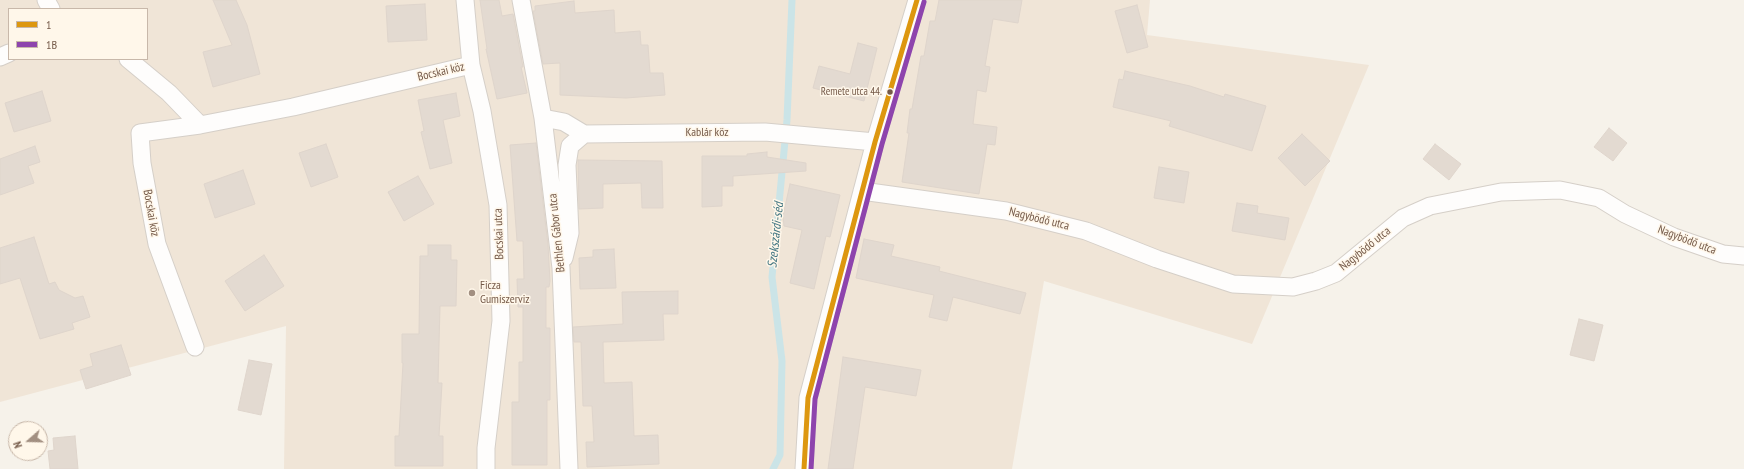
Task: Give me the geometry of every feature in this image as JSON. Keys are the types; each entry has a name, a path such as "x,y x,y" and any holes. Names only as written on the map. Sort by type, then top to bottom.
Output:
{"street":[{"name":"Bocskai utca","path":"465,0 471,65 482,111 498,205 502,321 486,448 486,469"},
{"name":"Bethlen Gábor utca","path":"521,0 543,118 561,268 569,469"},
{"path":"804,469 808,398 875,142 917,0"},
{"path":"129,60 169,93 200,125"},
{"name":"Bocskai köz","path":"194,347 157,244 142,162 140,132 200,125 294,107 471,65"},
{"path":"543,118 564,122 584,134 570,146 567,165 570,233 561,268"},
{"name":"Kablár köz","path":"584,134 765,132 875,142"},
{"name":"Nagybödő utca","path":"862,191 1006,211 1086,231 1156,259 1233,284 1293,286 1316,281 1336,273 1404,218 1430,206 1500,192 1560,190 1599,198 1625,214 1674,237 1723,254 1744,256"}],"shaded area":[{"path":"0,0 1150,0 1147,35 1369,65 1252,344 1044,281 1012,469 284,469 286,326 0,402"}],"building":[{"path":"213,0 236,0 247,25 260,74 213,87 203,52 232,45"},
{"path":"480,0 499,0 502,16 513,14 523,67 521,67 527,93 497,99 486,49"},
{"path":"939,0 1022,0 1018,23 993,19 985,66 990,67 986,92 977,90 973,124 997,127 995,145 987,144 979,194 902,182 909,133 907,133 910,109 912,109 921,56 924,56 930,21 935,21"},
{"path":"574,1 575,13 614,10 615,33 640,31 641,45 648,45 650,73 663,73 665,95 626,98 560,95 560,63 543,64 533,11 535,11 535,6"},
{"path":"425,4 427,40 388,42 386,6"},
{"path":"1137,5 1148,47 1127,53 1115,11"},
{"path":"858,43 877,48 864,101 813,88 819,66 850,74"},
{"path":"1125,71 1190,86 1224,97 1225,94 1266,106 1252,151 1169,126 1171,121 1113,107 1119,79 1123,80"},
{"path":"42,91 51,121 14,132 5,103"},
{"path":"456,93 460,116 443,120 452,163 430,169 421,132 424,131 418,100"},
{"path":"1609,128 1627,143 1613,161 1594,147"},
{"path":"1302,134 1330,161 1305,186 1278,158"},
{"path":"536,143 548,245 550,281 549,287 546,287 546,328 550,328 550,400 547,400 547,465 512,465 512,402 519,402 519,362 523,362 523,307 518,307 517,279 524,279 523,241 517,241 510,145"},
{"path":"326,144 338,177 311,187 299,153"},
{"path":"1435,144 1461,164 1449,180 1423,159"},
{"path":"35,146 40,162 28,166 34,183 0,195 0,159"},
{"path":"767,152 767,157 806,163 806,171 733,176 733,186 722,186 722,206 702,207 702,156 747,156 747,154"},
{"path":"578,160 662,161 663,208 642,208 641,183 603,184 603,208 579,209"},
{"path":"1159,167 1189,172 1184,203 1154,198"},
{"path":"243,170 255,204 215,218 204,184"},
{"path":"418,176 434,204 404,221 388,192"},
{"path":"790,184 840,195 830,237 826,236 814,289 790,283 802,230 784,226 783,216"},
{"path":"1237,203 1258,206 1257,213 1289,218 1285,240 1232,231"},
{"path":"34,237 49,284 55,282 59,290 75,298 83,296 90,317 72,323 74,329 40,339 20,278 0,284 0,248"},
{"path":"864,239 894,245 891,256 940,267 939,271 1026,293 1020,314 953,297 947,321 929,317 934,295 856,278"},
{"path":"428,245 451,245 451,260 457,260 456,306 440,306 438,383 442,383 439,436 443,436 443,466 395,466 395,436 399,436 403,363 402,334 419,334 420,256 428,256"},
{"path":"614,249 616,288 580,289 579,258 593,257 593,250"},
{"path":"264,255 284,286 245,311 225,281"},
{"path":"678,291 678,314 663,314 664,340 603,342 604,383 632,382 634,436 658,435 659,464 587,467 586,442 594,442 592,406 583,406 581,342 574,342 573,327 623,324 622,292"},
{"path":"1579,319 1603,325 1594,361 1570,355"},
{"path":"121,345 131,375 86,389 80,370 93,366 90,354"},
{"path":"843,357 921,370 916,396 865,387 853,469 828,469"},
{"path":"249,360 272,364 261,415 238,410"},
{"path":"75,436 78,469 50,469 48,451 54,450 53,438"}],"waterway":[{"name":"Szekszárdi-séd","path":"773,469 780,455 782,361 772,277 787,120 792,0"}],"transit line":[{"name":"1","path":"804,469 808,398 875,142 917,0"},
{"name":"1B","path":"811,469 815,399 882,144 924,2"}],"place":[{"name":"Remete utca 44.","path":"890,92"},
{"name":"Ficza Gumiszerviz","path":"472,293"}]}
